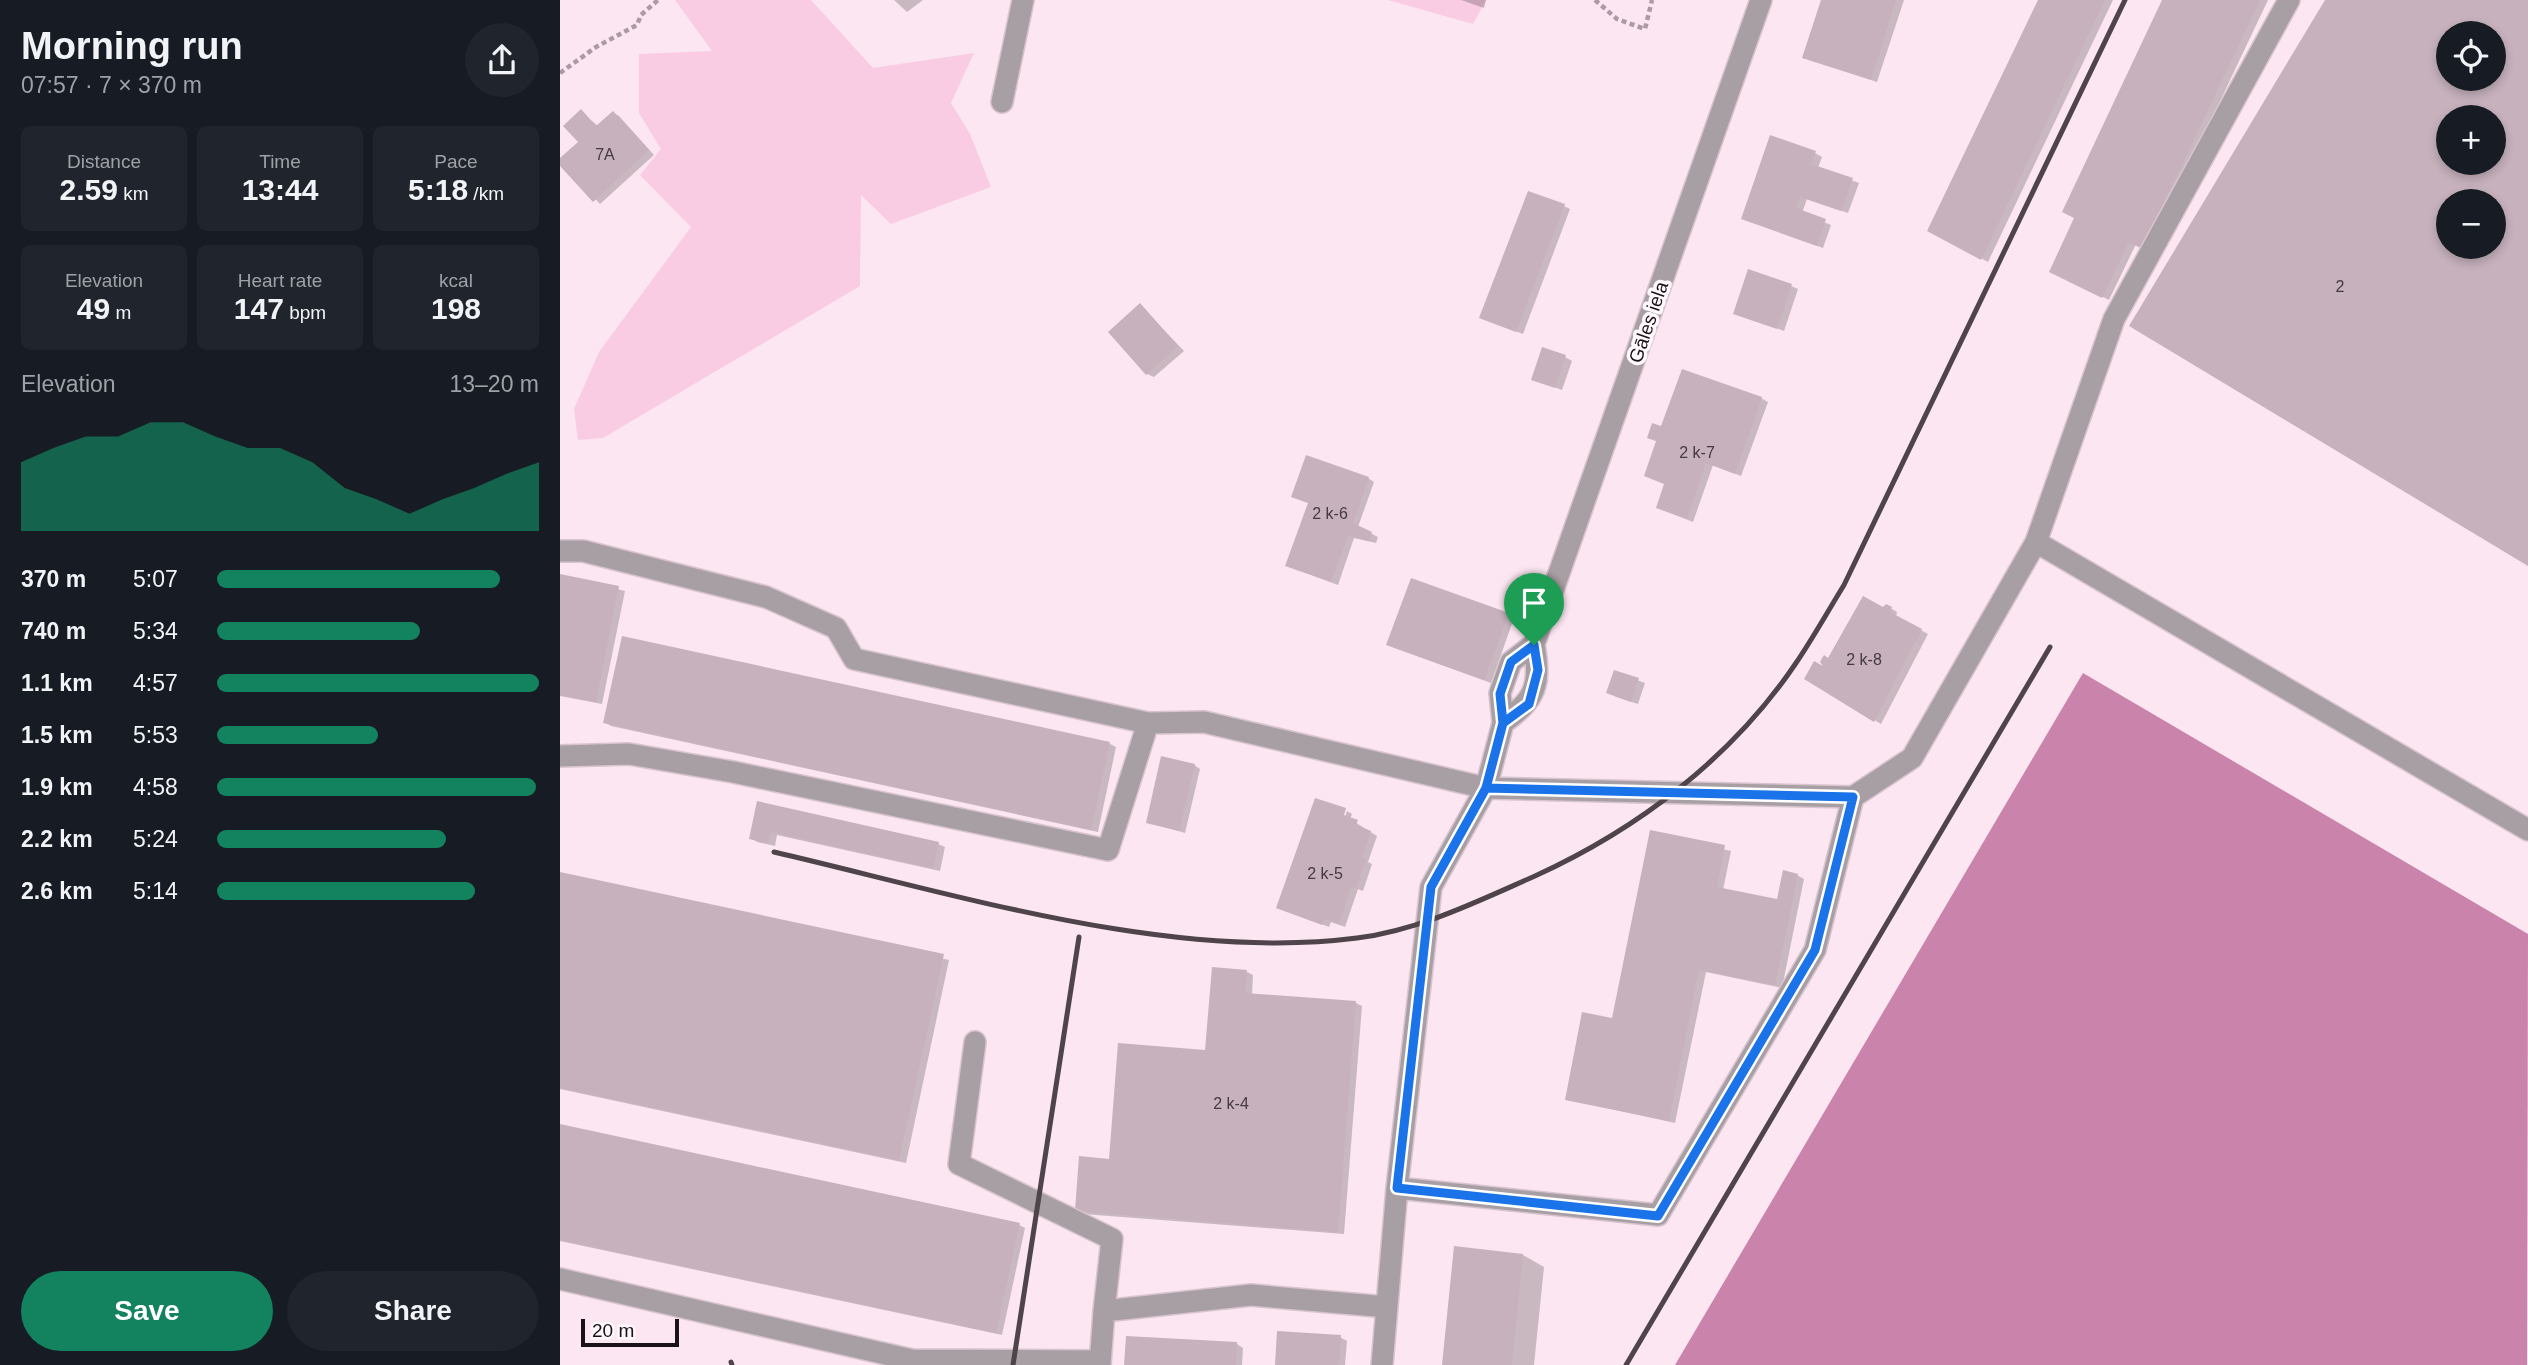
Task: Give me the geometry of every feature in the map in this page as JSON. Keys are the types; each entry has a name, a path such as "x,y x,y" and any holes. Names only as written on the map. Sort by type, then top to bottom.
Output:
{"street":[{"path":"1002,102 1023,0"},
{"name":"Gāles iela","path":"1534,645 1761,0"},
{"path":"560,551 583,551 766,597 836,628 854,659 1148,723 1204,722 1486,788 1853,797 1912,758 2036,542 2114,319 2289,0"},
{"path":"2036,542 2528,830"},
{"path":"1382,1365 1397,1188 1431,887 1486,788 1503,723 1500,694 1511,662 1534,645 1538,670 1529,704 1503,723"},
{"path":"560,756 629,754 733,772 1108,850 1148,723"},
{"path":"1397,1188 1658,1216 1815,950 1853,797"},
{"path":"560,1279 912,1360 1100,1363 1112,1239 959,1164 975,1042"},
{"path":"1104,1311 1251,1296 1387,1307"}],"path":[{"path":"560,73 637,24 641,15 658,0"},
{"path":"1595,0 1617,19 1645,29 1652,0"}],"shaded area":[{"path":"675,0 811,0 873,68 974,53 951,103 970,134 991,187 891,224 861,195 860,286 603,438 578,440 574,409 599,352 691,227 640,175 661,149 639,113 639,54 712,51"},
{"path":"1388,0 1486,0 1473,24"},
{"path":"2083,673 2528,934 2527,1365 1675,1365"}],"building":[{"path":"1821,0 1896,0 1871,80 1802,58"},
{"path":"2038,0 2105,0 1981,260 1927,231"},
{"path":"2162,0 2260,0 2142,249 2129,242 2102,298 2049,272 2074,218 2062,212"},
{"path":"2325,0 2528,0 2528,566 2129,326"},
{"path":"581,109 596,126 613,111 649,150 593,202 560,166 560,158 578,142 563,126"},
{"path":"1770,135 1816,151 1811,164 1853,178 1841,211 1800,197 1796,208 1826,219 1817,246 1741,219"},
{"path":"1528,191 1565,204 1516,332 1479,318"},
{"path":"1748,269 1792,284 1777,329 1733,314"},
{"path":"1140,303 1178,346 1146,375 1108,332"},
{"path":"1542,347 1566,355 1555,388 1531,380"},
{"path":"1682,369 1762,397 1735,474 1706,463 1687,519 1656,508 1664,484 1644,476 1656,441 1647,438 1652,423 1661,426"},
{"path":"1306,455 1369,477 1353,523 1372,532 1369,541 1348,536 1331,582 1285,566 1308,503 1291,497"},
{"path":"560,574 619,586 596,702 560,695"},
{"path":"1411,578 1509,613 1484,680 1386,645"},
{"path":"1863,596 1883,607 1886,604 1892,607 1890,612 1922,629 1917,640 1922,643 1915,642 1874,722 1804,679 1814,661 1823,666 1820,662 1824,655 1828,658"},
{"path":"622,636 1110,742 1091,830 603,723"},
{"path":"1614,670 1639,678 1631,702 1606,693"},
{"path":"1161,756 1195,764 1179,831 1146,823"},
{"path":"1315,798 1346,808 1344,815 1358,820 1356,825 1371,831 1362,857 1366,859 1356,888 1351,887 1339,924 1324,919 1322,925 1276,908"},
{"path":"757,801 939,842 933,868 771,832 768,843 749,839"},
{"path":"1650,830 1725,845 1717,887 1777,899 1783,870 1798,874 1775,985 1699,970 1669,1121 1565,1100 1582,1012 1612,1018"},
{"path":"560,872 944,954 899,1160 560,1088"},
{"path":"1212,967 1247,970 1245,993 1356,1001 1338,1232 1075,1211 1079,1156 1109,1159 1118,1043 1205,1050"},
{"path":"560,1124 1020,1223 996,1333 560,1240"},
{"path":"1454,1246 1523,1254 1512,1365 1442,1365"},
{"path":"1277,1331 1341,1335 1339,1365 1275,1365"},
{"path":"1126,1336 1237,1342 1236,1365 1124,1365"}],"railway":[{"path":"774,852 1064,920 1213,941 1286,943 1357,938 1426,921 1535,876 1610,836 1680,788 1743,730 1771,698 1814,634 1844,585 2125,0"},
{"path":"1626,1365 2050,647"},
{"path":"1013,1365 1079,937"}],"route":[{"path":"1534,645 1511,662 1500,694 1503,723 1486,788 1678,790 1853,797 1815,950 1658,1216 1397,1188 1431,887 1486,788 1503,723 1529,704 1538,670 1534,645"}]}
